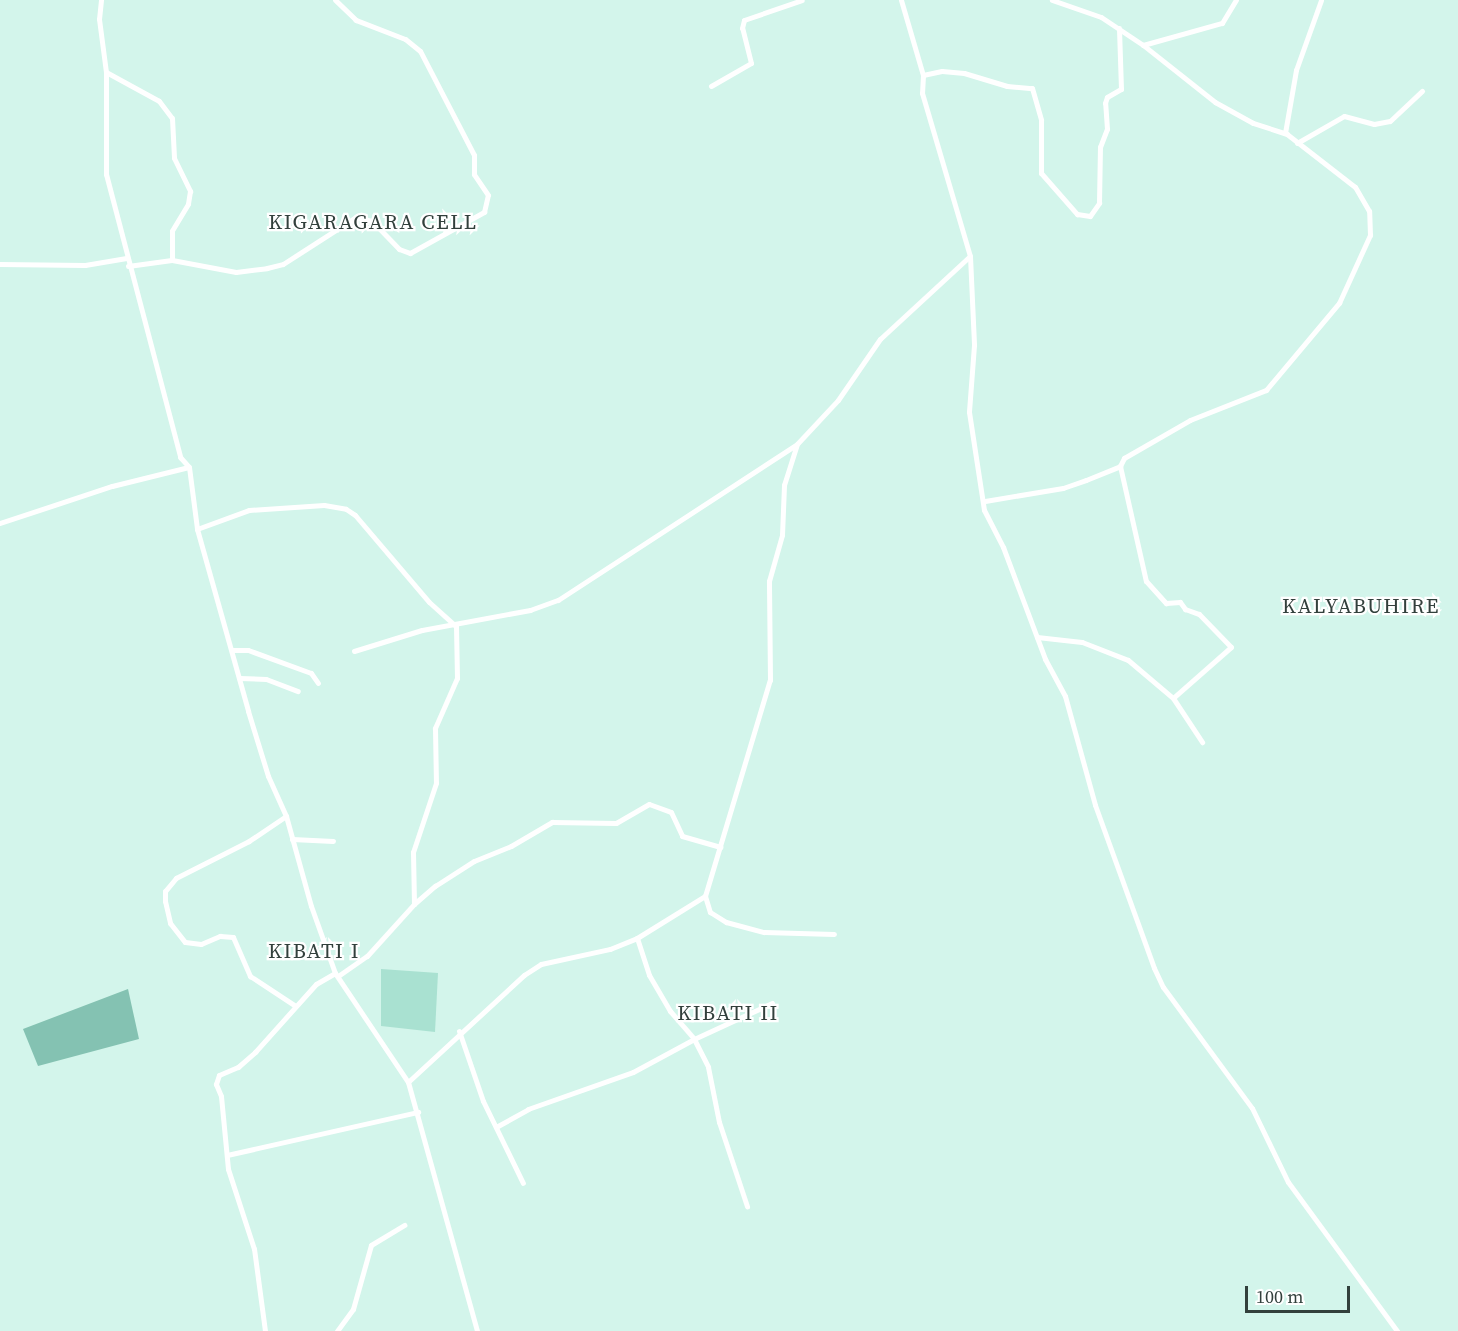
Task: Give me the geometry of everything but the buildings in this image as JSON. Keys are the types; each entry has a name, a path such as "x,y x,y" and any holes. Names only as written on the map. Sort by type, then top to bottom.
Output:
{"street":[{"path":"101,0 99,20 106,72 103,149 128,266 180,457 189,467 197,529 239,678 268,776 286,816 337,974 353,1004 408,1082 477,1331"},
{"path":"128,266 172,260 236,272 267,268 283,264 356,217 372,221 399,249 410,254 487,207 488,195 474,174 474,155 420,51 405,39 356,20 335,0"},
{"path":"711,86 751,63 742,28 744,20 802,0"},
{"path":"902,0 923,75 922,93 969,256 974,345 969,412 976,474 985,501 984,510 1003,547 1037,637 1065,696 1095,805 1162,987 1252,1108 1288,1182 1397,1331"},
{"path":"985,501 1063,488 1120,466 1125,458 1190,420 1266,390 1339,303 1370,236 1369,211 1355,187 1285,133 1252,123 1215,102 1119,28 1052,0"},
{"path":"1143,45 1222,23 1236,0"},
{"path":"1285,133 1296,70 1321,0"},
{"path":"923,75 942,71 964,73 1007,86 1032,88 1041,120 1041,173 1077,214 1090,216 1099,203 1100,147 1107,129 1105,103 1107,97 1121,89 1119,28"},
{"path":"106,72 159,101 172,118 174,158 190,191 188,204 172,231 172,260"},
{"path":"1297,143 1344,116 1374,124 1390,121 1422,91"},
{"path":"354,651 422,630 456,626 543,606 583,587 797,444 838,400 880,339 969,256"},
{"path":"0,264 85,265 126,258"},
{"path":"797,444 784,485 782,536 770,581 772,668 705,896 710,912 726,922 764,932 834,934"},
{"path":"1120,466 1146,581 1166,603 1180,602 1185,609 1200,614 1231,647 1173,698"},
{"path":"0,522 112,486 189,467"},
{"path":"197,529 232,513 265,507 324,504 346,509 356,515 429,602 456,626 458,678 435,728 436,783 413,852 414,903"},
{"path":"1037,637 1072,640 1105,649 1139,668 1173,698 1202,742"},
{"path":"232,650 248,650 311,674 318,683"},
{"path":"239,678 257,677 298,691"},
{"path":"265,1331 254,1249 231,1181 221,1096 216,1084 219,1075 238,1067 255,1052 294,1005 316,984 367,956 414,903 464,866 511,846 552,822 616,823 650,804 671,812 682,836 720,847"},
{"path":"286,816 249,841 176,878 165,891 165,901 170,923 185,942 201,944 220,936 233,937 250,976 294,1005"},
{"path":"292,839 333,841"},
{"path":"408,1082 459,1031 524,975 541,964 637,938 705,896"},
{"path":"637,938 649,975 670,1011 694,1039 708,1067 719,1122 747,1206"},
{"path":"496,1127 546,1102 633,1072 694,1039 772,1003"},
{"path":"459,1031 491,1119 523,1183"},
{"path":"227,1155 418,1112"},
{"path":"491,1119 504,1122"},
{"path":"337,1331 360,1291 371,1245 404,1225"}],"shaded area":[{"path":"381,969 438,973 435,1032 381,1026"},
{"path":"128,989 139,1039 38,1066 23,1029"}],"district":[{"name":"KIGARAGARA CELL","path":"373,222"},
{"name":"KALYABUHIRE","path":"1361,606"},
{"name":"KIBATI I","path":"314,951"},
{"name":"KIBATI II","path":"728,1013"}]}
